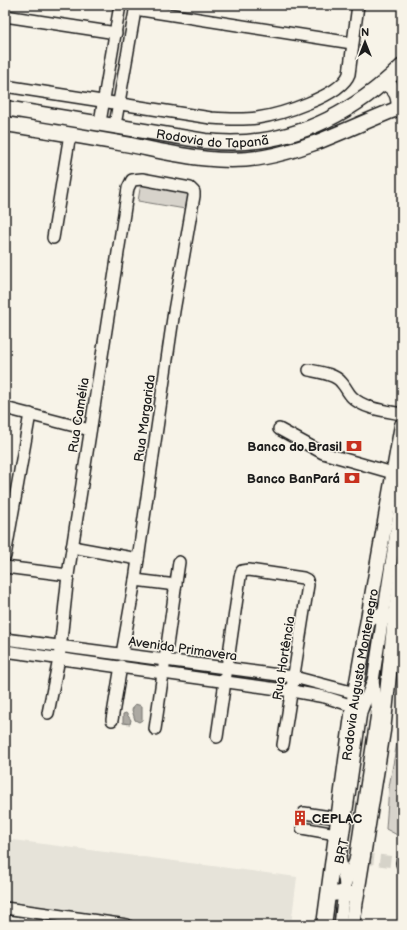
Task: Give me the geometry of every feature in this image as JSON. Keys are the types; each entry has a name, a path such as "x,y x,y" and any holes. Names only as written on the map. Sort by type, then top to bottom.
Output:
{"main road":[{"name":"Rodovia do Tapanã","path":"5,108 100,122 221,143 260,141 298,132 324,122 354,106 384,83 402,66"},
{"path":"384,83 393,88 398,96 401,108"},
{"name":"Rodovia do Tapanã","path":"5,124 70,134 201,159 246,160 292,151 330,138 401,108"},
{"name":"Rodovia Augusto Montenegro","path":"352,925 348,891 383,731 382,617 393,473 402,425"},
{"name":"Rodovia Augusto Montenegro","path":"324,925 354,699 382,617 402,570"},
{"path":"329,894 348,891"}],"street":[{"path":"100,122 120,5"},
{"path":"5,86 118,102 210,118 243,120 270,115 302,105 342,85 348,74 358,5"},
{"path":"115,125 135,7 352,43"},
{"path":"5,16 116,33"},
{"path":"53,238 70,134"},
{"name":"Rua Camélia","path":"48,713 61,647 72,547 130,182 136,179 142,179 190,188"},
{"name":"Rua Margarida","path":"122,654 135,580 174,311 193,203 194,192 190,188"},
{"path":"310,370 333,376 341,380 352,397 362,404 381,411 402,414"},
{"path":"5,408 90,430"},
{"path":"5,556 8,525 30,414"},
{"path":"279,429 323,453 393,473"},
{"name":"BRT","path":"348,891 340,858 361,712 373,681 402,493"},
{"path":"72,547 138,559"},
{"path":"155,729 179,562"},
{"path":"5,567 68,574"},
{"name":"Rua Hortência","path":"228,669 242,571 249,570 303,578 308,585 284,745"},
{"path":"135,580 176,585"},
{"name":"Avenida Primavera","path":"5,639 294,677 354,699"},
{"name":"Avenida Primavera","path":"5,651 226,680 325,697 354,699"},
{"path":"112,720 121,666"},
{"path":"217,737 228,669"},
{"name":"BRT","path":"340,925 355,861 377,713 373,681"},
{"path":"304,813 337,818"},
{"path":"302,828 336,834"},
{"path":"5,908 49,920 127,925"}],"shaded area":[{"path":"141,183 194,192 191,210 138,201"},
{"path":"135,704 142,706 142,720 139,722 135,720 132,710"},
{"path":"126,713 131,720 130,724 123,723 123,714"},
{"path":"402,715 401,837 386,829 389,787"},
{"path":"5,839 297,877 291,925 161,925 5,903"}],"tunnel":[{"path":"363,858 402,863"}],"place":[{"name":"Banco do Brasil","path":"354,446"},
{"name":"Banco BanPará","path":"352,478"},
{"name":"CEPLAC","path":"300,818"}]}
